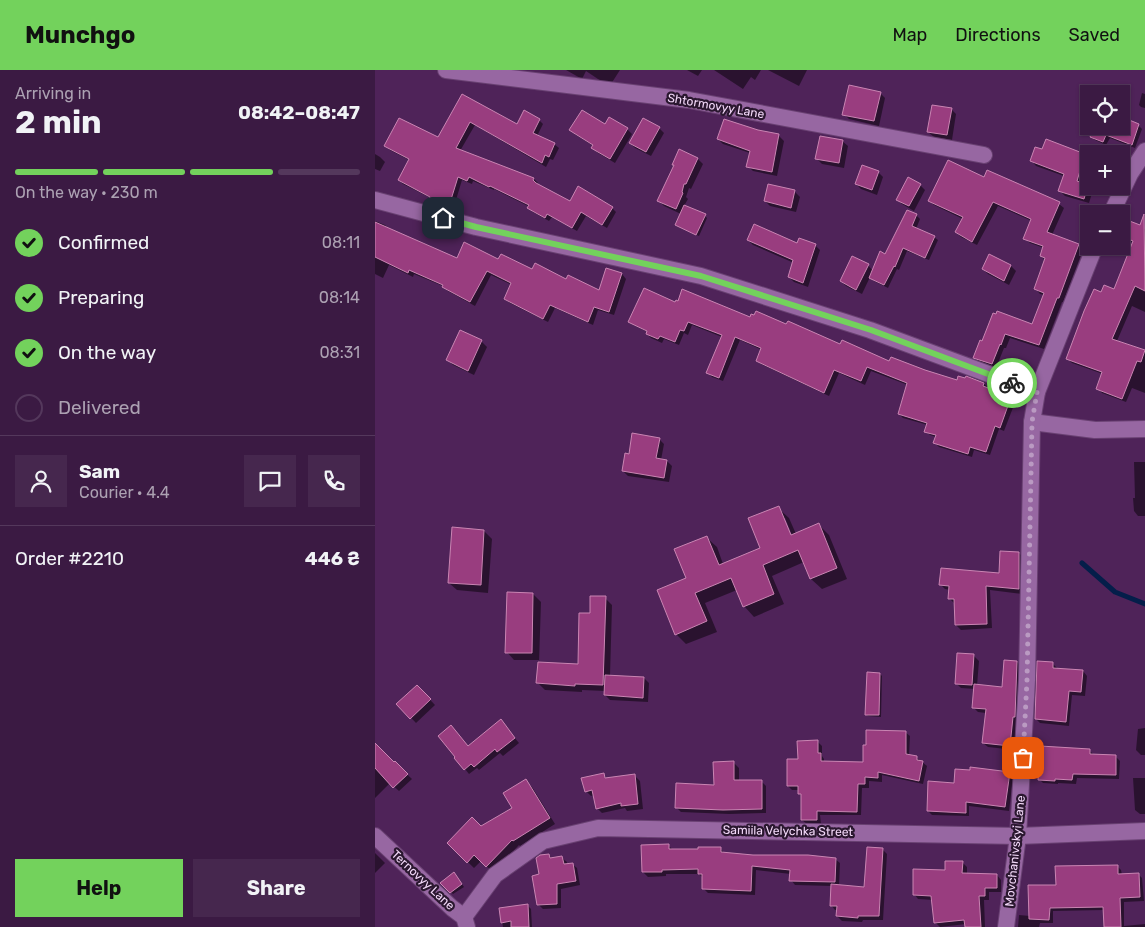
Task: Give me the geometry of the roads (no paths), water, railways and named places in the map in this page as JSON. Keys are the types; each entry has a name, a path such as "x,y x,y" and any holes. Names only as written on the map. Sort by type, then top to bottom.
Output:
{"street":[{"name":"Shtormovyy Lane","path":"446,70 689,100 984,155"},
{"path":"1115,205 1130,174 1145,151"},
{"path":"375,200 476,227 701,276 871,330 1037,392"},
{"name":"Movchanivskyi Lane","path":"1007,927 1018,836 1027,680 1032,422 1037,392 1091,255"},
{"path":"1032,422 1095,430 1145,429"},
{"name":"Samiila Velychka Street","path":"466,922 495,875 543,841 598,828 1018,836 1145,831"},
{"name":"Ternovyy Lane","path":"375,836 466,922"}],"waterway":[{"path":"1082,563 1115,592 1145,604"}]}
